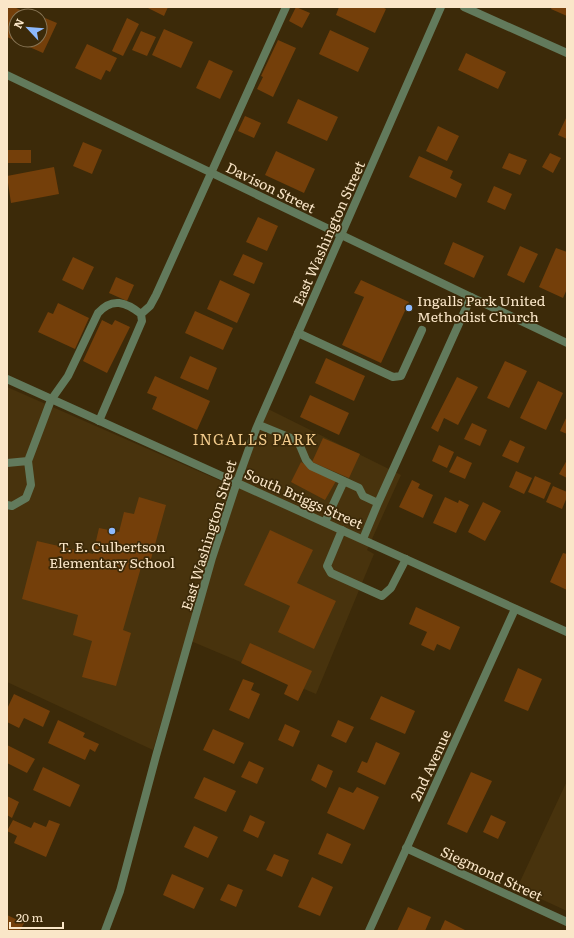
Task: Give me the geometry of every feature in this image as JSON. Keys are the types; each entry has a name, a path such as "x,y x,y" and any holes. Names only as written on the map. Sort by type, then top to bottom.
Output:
{"street":[{"path":"141,314 150,306 156,295 286,7"},
{"name":"East Washington Street","path":"105,931 120,891 156,756 210,566 237,482 259,425 298,333 441,7"},
{"path":"464,7 567,54"},
{"name":"Davison Street","path":"7,75 567,343"},
{"path":"363,539 471,297"},
{"path":"7,505 12,506 26,498 31,485 28,461 51,400 68,376 98,313 104,307 111,304 122,303 132,307 141,314 142,321 99,421"},
{"path":"298,333 393,377 401,376 422,330"},
{"name":"South Briggs Street","path":"7,379 567,632"},
{"path":"259,425 298,441 306,460 311,466 359,488 363,496 378,503"},
{"path":"7,463 28,461"},
{"path":"325,522 344,481"},
{"path":"342,530 327,566 331,573 382,596 392,588 406,559"},
{"name":"2nd Avenue","path":"368,931 515,609"},
{"name":"Siegmond Street","path":"406,848 567,922"}],"shaded area":[{"name":"T. E. Culbertson Elementary School","path":"7,387 230,485 262,406 401,475 367,550 374,554 316,694 186,639 153,750 7,682"},
{"path":"567,781 567,911 517,888"}],"building":[{"path":"148,7 168,7 164,16"},
{"path":"296,7 310,13 302,28 289,21"},
{"path":"339,7 382,7 386,9 375,33 336,15"},
{"path":"552,7 567,7 567,16 551,9"},
{"path":"8,9 8,37 7,37"},
{"path":"127,18 139,24 123,56 112,51"},
{"path":"48,19 57,23 48,42"},
{"path":"164,29 193,42 181,68 152,55"},
{"path":"330,30 369,48 358,72 319,54"},
{"path":"141,31 156,37 147,56 132,50"},
{"path":"278,40 296,48 273,97 257,89 263,77 261,76"},
{"path":"87,44 117,58 110,72 106,70 101,80 75,68"},
{"path":"32,48 45,48 43,53"},
{"path":"466,53 506,72 498,89 458,70"},
{"path":"209,60 233,71 220,99 196,88"},
{"path":"298,99 338,117 327,141 287,123"},
{"path":"245,116 261,123 254,138 238,131"},
{"path":"567,116 567,139 558,135"},
{"path":"438,126 459,136 447,161 426,151"},
{"path":"83,142 102,150 92,174 73,166"},
{"path":"8,150 31,150 31,163 8,163"},
{"path":"276,151 315,169 304,193 265,175"},
{"path":"509,153 527,160 520,175 502,168"},
{"path":"550,153 561,158 553,173 542,167"},
{"path":"419,156 453,171 450,178 462,184 456,198 409,177"},
{"path":"54,167 59,194 11,203 7,176"},
{"path":"494,186 512,194 505,210 487,202"},
{"path":"258,217 278,226 267,251 246,242"},
{"path":"453,242 484,256 474,278 444,264"},
{"path":"520,246 538,254 524,283 507,275"},
{"path":"556,248 567,252 567,289 563,298 539,287"},
{"path":"243,254 263,263 254,284 233,275"},
{"path":"73,257 94,267 83,290 62,280"},
{"path":"116,277 134,285 127,301 109,293"},
{"path":"220,280 250,294 237,323 207,309"},
{"path":"361,280 409,302 381,363 342,345 364,297 354,293"},
{"path":"58,303 89,318 75,349 38,332 48,312 53,314"},
{"path":"195,311 233,328 223,350 185,333"},
{"path":"102,320 112,325 115,320 130,327 107,373 83,361"},
{"path":"190,356 217,368 208,390 180,378"},
{"path":"326,358 365,376 354,401 315,383"},
{"path":"505,361 527,371 509,408 487,398"},
{"path":"155,376 210,401 197,430 152,409 157,397 147,393"},
{"path":"457,377 478,387 458,425 444,418 438,432 431,428"},
{"path":"538,381 563,393 546,430 520,418"},
{"path":"310,395 349,413 339,435 300,417"},
{"path":"567,416 567,434 560,431"},
{"path":"472,423 487,430 480,446 464,439"},
{"path":"323,438 360,454 349,478 312,462"},
{"path":"510,440 525,447 518,463 502,456"},
{"path":"439,445 454,452 447,468 432,461"},
{"path":"457,456 472,463 465,479 449,472"},
{"path":"567,460 567,478 559,474"},
{"path":"301,462 336,481 325,500 291,482"},
{"path":"516,471 532,478 524,494 509,487"},
{"path":"535,476 551,483 544,499 528,492"},
{"path":"412,480 420,484 418,488 433,495 423,518 399,507"},
{"path":"553,486 567,492 567,497 562,509 546,502"},
{"name":"T. E. Culbertson Elementary School","path":"139,497 166,505 151,559 144,557 123,630 131,633 116,686 82,677 92,641 73,635 78,615 22,599 37,541 93,554 99,528 119,532 124,512 134,514"},
{"path":"445,497 458,503 459,500 469,505 456,533 433,523"},
{"path":"483,502 501,511 485,541 468,532"},
{"path":"270,530 313,550 297,583 336,601 314,649 278,632 290,606 244,585"},
{"path":"563,553 567,554 567,590 550,582"},
{"path":"416,607 460,627 450,650 437,644 434,651 421,645 427,632 409,624"},
{"path":"250,643 312,671 298,701 284,694 288,685 241,663"},
{"path":"518,668 542,679 528,711 504,701"},
{"path":"243,679 254,683 251,690 260,694 249,719 229,710"},
{"path":"14,694 50,711 43,727 24,718 19,728 7,722 7,709"},
{"path":"381,696 415,711 405,734 370,719"},
{"path":"58,720 85,733 83,737 99,744 95,752 90,749 85,760 48,743"},
{"path":"338,720 354,727 346,743 331,736"},
{"path":"285,724 300,731 293,747 278,740"},
{"path":"213,729 244,743 234,764 203,750"},
{"path":"376,742 400,753 385,785 357,772 362,761 367,763"},
{"path":"7,745 35,759 27,773 7,763"},
{"path":"249,761 264,768 257,784 241,777"},
{"path":"318,764 333,771 326,788 311,780"},
{"path":"43,767 80,785 70,807 33,790"},
{"path":"471,772 492,781 467,833 447,824"},
{"path":"204,777 236,791 226,812 194,798"},
{"path":"339,787 353,793 357,787 379,797 364,830 327,813"},
{"path":"7,796 19,802 12,818 7,815"},
{"path":"250,815 265,822 258,838 243,831"},
{"path":"491,815 506,822 498,839 483,832"},
{"path":"13,820 31,828 34,822 46,827 49,820 60,824 46,857 14,843 17,836 7,831"},
{"path":"194,826 218,837 208,858 184,847"},
{"path":"327,833 351,844 342,864 318,854"},
{"path":"274,854 289,860 282,877 266,870"},
{"path":"172,874 204,888 194,909 163,895"},
{"path":"312,877 333,887 320,916 298,907"},
{"path":"228,884 243,890 236,907 220,900"},
{"path":"408,907 431,917 425,931 397,931"},
{"path":"7,915 24,923 20,931 7,931"},
{"path":"445,920 467,931 440,931"}],"place":[{"name":"Ingalls Park United Methodist Church","path":"409,308"},
{"name":"T. E. Culbertson Elementary School","path":"112,531"}],"district":[{"name":"INGALLS PARK","path":"255,438"}]}
